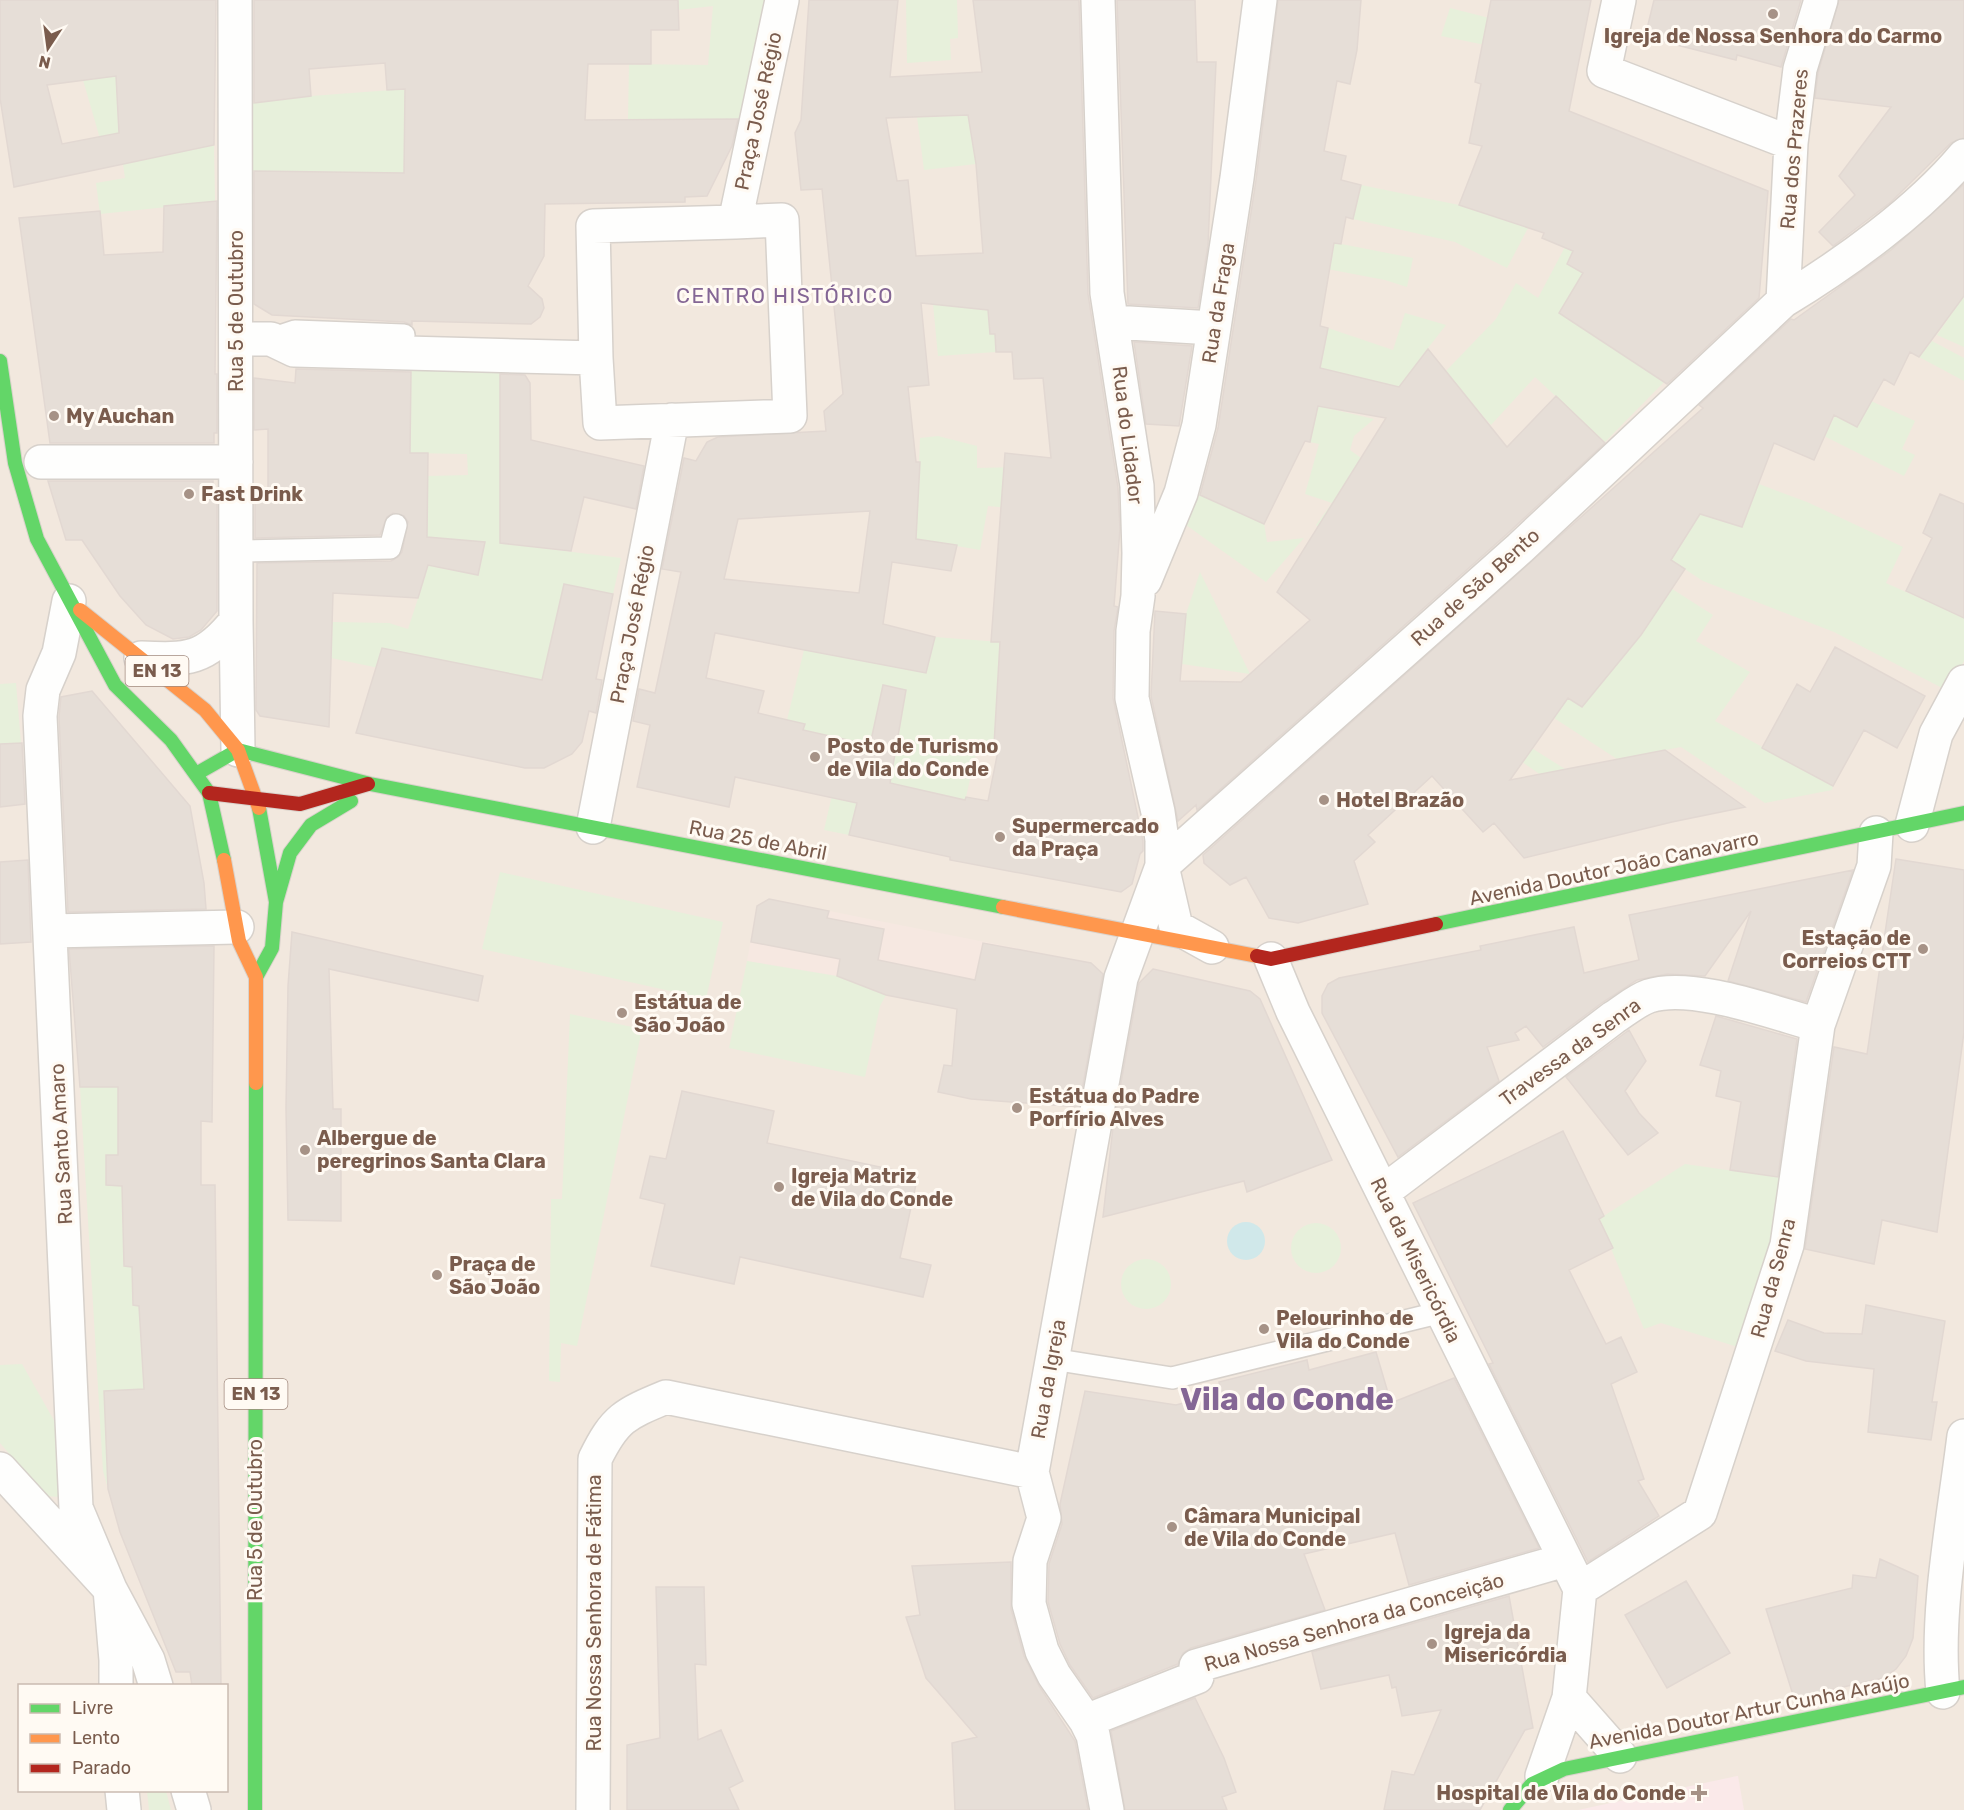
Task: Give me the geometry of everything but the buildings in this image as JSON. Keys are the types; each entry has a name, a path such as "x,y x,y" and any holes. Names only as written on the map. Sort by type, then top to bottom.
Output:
{"street":[{"name":"Rua 5 de Outubro","path":"235,0 238,750"},
{"name":"Praça José Régio","path":"735,222 782,0"},
{"name":"Rua do Lidador","path":"1098,0 1107,293 1137,486 1138,596 1133,631 1132,698 1158,812 1162,840 1162,866"},
{"name":"Rua da Fraga","path":"1138,596 1181,493 1199,425 1260,0"},
{"path":"1619,0 1604,71 1791,143"},
{"name":"Rua dos Prazeres","path":"1783,302 1791,143 1800,69 1821,0"},
{"name":"Rua de São Bento","path":"1162,866 1520,548 1783,302 1830,273 1921,200 1964,156"},
{"name":"Praça José Régio","path":"782,220 790,416 600,423 593,226 735,222 782,220"},
{"path":"1112,322 1213,328"},
{"path":"236,339 271,339 294,350 596,358"},
{"name":"EN 13","path":"0,361 15,464 37,540 69,601"},
{"name":"Praça José Régio","path":"593,827 672,420"},
{"path":"41,462 236,462"},
{"name":"Rua 5 de Outubro","path":"69,601 205,710 238,750 257,799 276,902 272,948 256,977"},
{"name":"Rua 5 de Outubro","path":"69,601 115,685 171,740 209,793 239,941 256,977 255,1810"},
{"name":"Rua Santo Amaro","path":"69,601 59,653 43,690 40,716 76,1508 110,1589 116,1684"},
{"path":"141,658 182,660 219,643 236,621"},
{"path":"1912,825 1936,734 1964,682"},
{"path":"196,774 238,750"},
{"name":"Rua 25 de Abril","path":"238,750 370,784 1271,959"},
{"path":"276,902 290,853 311,825 349,803 370,784"},
{"name":"Rua 25 de Abril","path":"257,799 300,804 370,784"},
{"path":"209,793 257,799"},
{"name":"Avenida Doutor João Canavarro","path":"1271,959 1964,813"},
{"name":"Rua da Senra","path":"1580,1589 1700,1513 1787,1245 1818,1025 1874,866 1876,833"},
{"path":"1162,866 1176,927 1216,949"},
{"name":"Rua da Igreja","path":"1107,1810 1099,1760 1086,1720 1054,1675 1042,1651 1029,1604 1030,1561 1044,1518 1032,1472 1121,978 1162,866"},
{"path":"50,931 237,927"},
{"name":"Rua da Misericórdia","path":"1271,959 1293,1012 1580,1589"},
{"name":"Travessa da Senra","path":"1383,1192 1613,1018 1648,996 1675,991 1700,994 1818,1025"},
{"name":"Rua Nossa Senhora de Fátima","path":"593,1810 595,1459 609,1430 635,1410 666,1397 1032,1472"},
{"path":"1954,1689 1940,1658 1942,1622 1964,1436"},
{"path":"0,1469 110,1589 148,1660 155,1684"},
{"name":"Rua Nossa Senhora da Conceição","path":"1086,1720 1197,1677 1196,1666 1565,1560"},
{"path":"1510,1810 1527,1786 1542,1776 1569,1698 1580,1589"},
{"name":"Avenida Doutor Artur Cunha Araújo","path":"1542,1776 1620,1756 1954,1689"},
{"path":"1569,1698 1620,1756"},
{"path":"122,1792 124,1810"},
{"path":"188,1792 194,1810"}],"lane":[{"path":"775,98 788,0"},
{"path":"271,339 295,331 404,335"},
{"path":"237,551 390,548 396,525"},
{"path":"1052,1359 1172,1378 1442,1312"}],"shaded area":[{"path":"0,0 1964,0 1964,1810 0,1810"},
{"path":"769,899 1091,963 1103,974 1093,1029 998,1008 981,1009 747,961 757,906"},
{"name":"Hospital de Vila do Conde","path":"1737,1776 1744,1810 1578,1810"}],"green space":[{"path":"678,0 765,0 742,119 628,120 629,64 708,65 713,6 678,10"},
{"path":"906,0 957,0 958,38 950,39 951,60 907,63"},
{"path":"1450,8 1505,22 1500,48 1441,36"},
{"path":"116,76 119,133 101,142 83,80"},
{"path":"982,87 976,164 924,170 917,117 947,116"},
{"path":"405,89 404,173 251,171 253,103"},
{"path":"214,145 215,202 100,214 96,183 125,178 123,164"},
{"path":"1361,185 1459,205 1528,228 1507,268 1455,242 1353,219"},
{"path":"1895,234 1923,261 1964,280 1964,347 1937,335 1957,306 1904,283 1874,252"},
{"path":"1326,241 1413,258 1407,287 1385,280 1322,268"},
{"path":"1565,247 1573,251 1567,264 1583,273 1560,313 1664,382 1605,442 1535,377 1491,425 1444,373 1496,319 1516,283 1538,298"},
{"path":"933,304 988,310 990,334 995,334 996,352 938,356"},
{"path":"1405,313 1446,325 1421,357 1434,366 1408,389 1320,368 1328,328 1393,350"},
{"path":"1932,341 1964,358 1964,381 1919,357"},
{"path":"411,366 500,369 500,543 621,558 613,594 564,584 542,681 417,655 412,675 331,658 332,622 389,623 408,629 426,574 405,568 428,505 428,476 468,475 467,454 410,453","holes":["442,539 485,542 478,575 435,567"]},
{"path":"1871,401 1915,421 1902,449 1915,455 1904,476 1824,436 1835,416 1857,427"},
{"path":"1318,406 1374,419 1354,436 1350,450 1361,458 1360,563 1316,525 1332,503 1305,494 1319,444 1310,442"},
{"path":"938,436 977,446 977,468 1022,467 1021,509 988,506 980,550 916,539 920,438"},
{"path":"1759,484 1807,502 1903,547 1886,583 1964,618 1964,661 1948,691 1834,632 1703,581 1671,560 1692,528 1682,509 1742,527"},
{"path":"1198,494 1264,523 1267,542 1304,538 1266,582 1186,525"},
{"path":"1200,572 1250,674 1182,664 1186,614"},
{"path":"1669,587 1713,615 1696,641 1750,672 1715,721 1833,786 1832,790 1765,803 1681,747 1617,759 1554,718 1568,697 1582,707"},
{"path":"935,637 1000,642 994,745 979,742 964,805 948,801 949,796 863,777 849,835 824,830 835,782 803,730 804,724 787,720 804,650 926,673","holes":["876,718 900,723 896,749 870,743"]},
{"path":"16,683 21,743 0,744 0,684"},
{"path":"1522,742 1565,769 1624,833 1518,759"},
{"path":"500,872 723,922 706,999 482,949"},
{"path":"747,961 837,976 886,995 880,1006 865,1077 729,1048"},
{"path":"570,1014 642,1029 577,1346 561,1343 560,1382 549,1381 551,1199 562,1199"},
{"path":"152,1048 118,1155 107,1155 122,1186 124,1266 132,1267 133,1305 139,1306 147,1389 105,1391 150,1486 107,1485 103,1471 80,1087 108,1087"},
{"path":"1685,1164 1790,1179 1741,1348 1661,1323 1644,1329 1599,1219"},
{"path":"1316,1223 1334,1230 1341,1248 1334,1266 1316,1273 1298,1266 1291,1248 1298,1230"},
{"path":"1146,1259 1164,1266 1171,1284 1164,1302 1146,1309 1128,1302 1121,1284 1128,1266"},
{"path":"22,1364 56,1424 60,1497 46,1496 0,1443 0,1365"},
{"path":"147,1792 166,1792 171,1810 149,1810"}],"water":[{"path":"1246,1222 1259,1228 1265,1241 1259,1254 1246,1260 1233,1254 1227,1241 1233,1228"}],"traffic: fast":[{"path":"0,361 15,463 37,539 115,685 171,740 209,793 224,860"},
{"path":"196,774 238,750 370,784 1003,907"},
{"path":"276,902 290,853 311,825 351,801"},
{"path":"256,977 272,948 276,902 259,808"},
{"path":"1436,924 1964,813"},
{"path":"255,1810 256,1083"},
{"path":"1510,1810 1532,1784 1564,1769 1964,1687"}],"traffic: slow":[{"path":"80,610 205,710 238,750 259,808"},
{"path":"224,860 239,941 256,977 256,1083"},
{"path":"1003,907 1257,956"}],"traffic: jam":[{"path":"209,793 300,804 368,784"},
{"path":"1257,956 1271,959 1436,924"}],"place":[{"name":"Igreja de Nossa Senhora do Carmo","path":"1773,14"},
{"name":"My Auchan","path":"54,416"},
{"name":"Fast Drink","path":"189,494"},
{"name":"Posto de Turismo de Vila do Conde","path":"815,757"},
{"name":"Hotel Brazão","path":"1324,800"},
{"name":"Supermercado da Praça","path":"1000,837"},
{"name":"Estação de Correios CTT","path":"1923,949"},
{"name":"Estátua de São João","path":"622,1013"},
{"name":"Estátua do Padre Porfírio Alves","path":"1017,1108"},
{"name":"Albergue de peregrinos Santa Clara","path":"305,1150"},
{"name":"Igreja Matriz de Vila do Conde","path":"779,1187"},
{"name":"Praça de São João","path":"437,1275"},
{"name":"Pelourinho de Vila do Conde","path":"1264,1329"},
{"name":"Câmara Municipal de Vila do Conde","path":"1172,1527"},
{"name":"Igreja da Misericórdia","path":"1432,1644"},
{"name":"Hospital de Vila do Conde","path":"1699,1793"}],"district":[{"name":"CENTRO HISTÓRICO","path":"785,295"},
{"name":"Vila do Conde","path":"1287,1399"}]}
